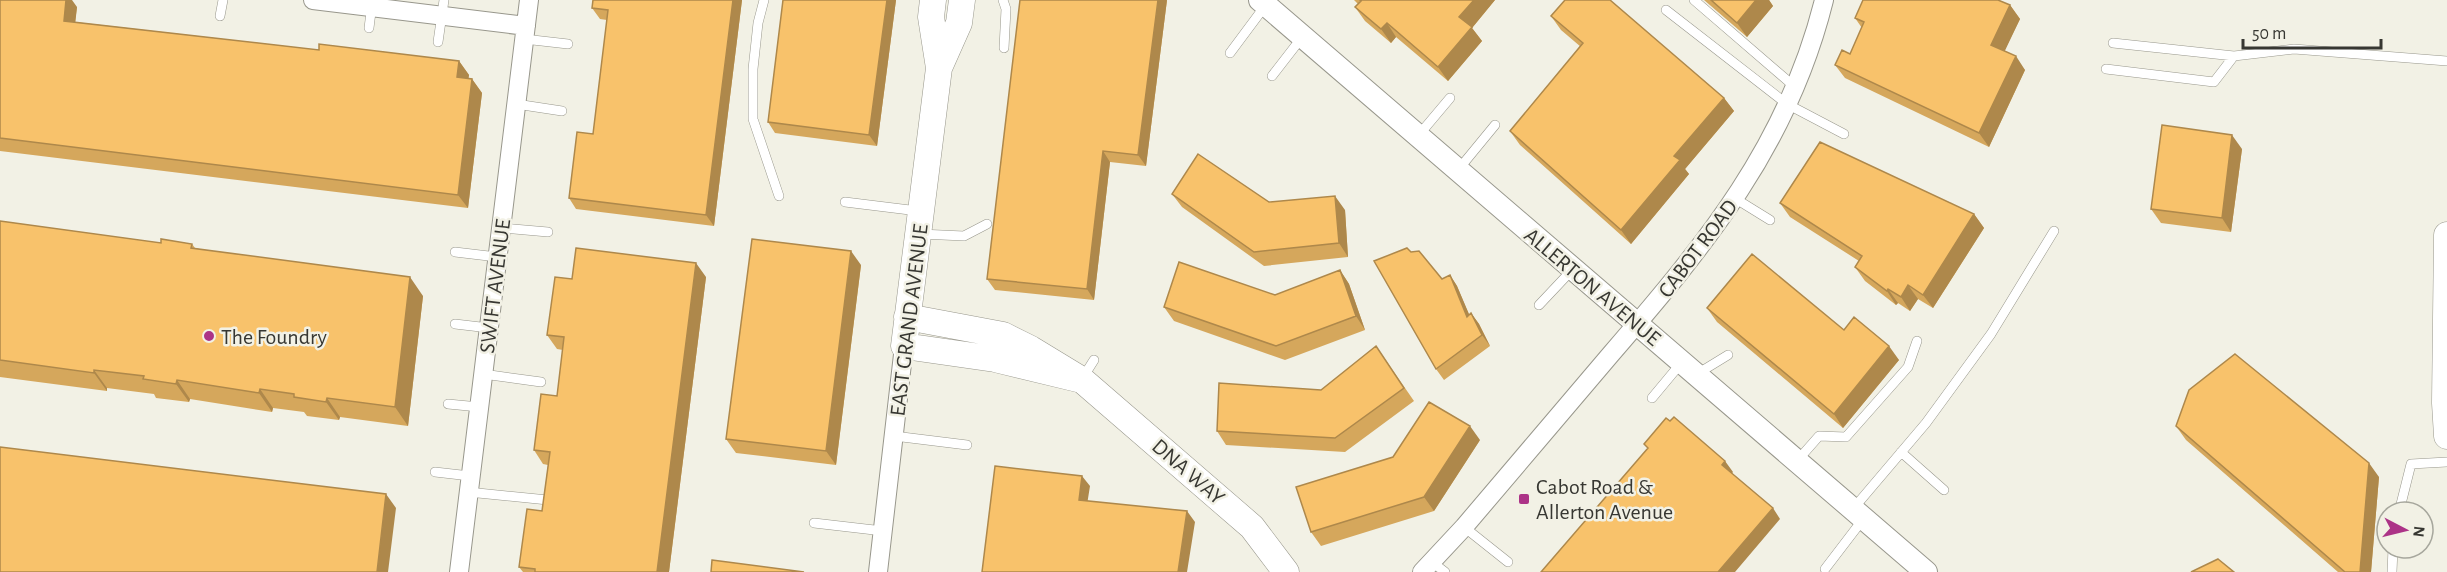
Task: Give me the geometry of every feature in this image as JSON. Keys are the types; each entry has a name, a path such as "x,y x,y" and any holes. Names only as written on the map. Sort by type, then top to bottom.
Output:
{"main road":[{"name":"EAST GRAND AVENUE","path":"904,346 939,68 931,17 933,0"},
{"name":"EAST GRAND AVENUE","path":"939,68 959,23 962,0"},
{"path":"2447,235 2447,436"},
{"name":"DNA WAY","path":"907,317 1003,335 1088,370 1244,520 1271,550 1286,572"},
{"name":"DNA WAY","path":"904,346 1088,370"}],"street":[{"path":"313,0 443,8 525,32"},
{"name":"SWIFT AVENUE","path":"459,572 529,0"},
{"name":"CABOT ROAD","path":"1433,569 1464,527 1688,264 1736,199 1757,164 1795,87 1811,46 1824,0"},
{"name":"ALLERTON AVENUE","path":"1266,2 1573,270 1926,572"},
{"name":"EAST GRAND AVENUE","path":"878,572 904,346"}],"lane":[{"path":"220,16 223,0"},
{"path":"764,0 758,23 753,69 753,119 779,196"},
{"path":"1003,0 1006,9 1005,48"},
{"path":"1694,0 1795,87"},
{"path":"1230,53 1266,2"},
{"path":"369,28 372,4"},
{"path":"438,42 443,8"},
{"path":"1666,10 1787,104 1844,134"},
{"path":"525,32 568,44"},
{"path":"1272,76 1303,36"},
{"path":"2113,43 2234,56 2295,49 2447,61"},
{"path":"2106,69 2214,82 2234,56"},
{"path":"1419,136 1450,98"},
{"path":"516,104 562,111"},
{"path":"1458,170 1495,124"},
{"path":"1736,199 1770,220"},
{"path":"845,202 964,236 987,224"},
{"path":"501,228 548,232"},
{"path":"1825,569 1858,514 1901,452 1926,423 1991,334 2055,231"},
{"path":"455,252 497,257"},
{"path":"1539,305 1573,270"},
{"path":"456,324 489,328"},
{"path":"1797,461 1819,436 1846,437 1908,367 1917,341"},
{"path":"1652,398 1689,368 1728,355"},
{"path":"483,374 541,382"},
{"path":"448,404 479,406"},
{"path":"894,436 967,446"},
{"path":"1901,452 1944,490"},
{"path":"2402,500 2411,464 2447,462"},
{"path":"435,472 469,484 548,500"},
{"path":"814,523 883,531"},
{"path":"1464,527 1508,562"}],"building":[{"path":"0,0 66,0 64,21 319,50 319,44 459,61 457,77 472,79 458,195 0,138"},
{"path":"593,0 733,0 706,215 569,198 577,132 593,134 608,10 592,8"},
{"path":"783,0 887,0 869,135 768,122"},
{"path":"1020,0 1158,0 1138,155 1103,151 1087,289 987,279"},
{"path":"1360,0 1474,0 1459,17 1472,27 1438,67 1387,23 1381,29 1355,7"},
{"path":"1565,0 1610,0 1724,98 1674,156 1680,160 1621,230 1510,131 1583,43 1551,16"},
{"path":"1711,0 1756,0 1737,23"},
{"path":"1863,0 1998,0 2010,5 1991,45 2016,56 1979,133 1835,65 1842,50 1850,54 1864,22 1855,18"},
{"path":"2162,125 2232,135 2222,218 2151,209"},
{"path":"1820,142 1974,214 1923,295 1908,285 1901,297 1888,289 1887,291 1855,267 1862,256 1780,203"},
{"path":"1198,154 1269,202 1335,196 1339,243 1254,252 1172,194"},
{"name":"The Foundry","path":"0,221 161,243 161,239 192,244 191,248 410,277 395,407 327,398 326,402 260,389 259,393 177,380 176,384 143,379 144,376 94,370 94,373 0,360"},
{"path":"752,239 851,251 826,451 726,439"},
{"path":"576,248 696,263 657,572 535,572 535,569 519,567 527,509 542,511 550,452 534,450 541,394 557,396 564,337 547,335 555,277 572,279"},
{"path":"1407,248 1411,252 1419,251 1442,279 1450,275 1467,317 1471,313 1482,335 1436,369 1374,261"},
{"path":"1752,254 1844,330 1854,317 1889,346 1834,414 1707,308"},
{"path":"1179,262 1275,295 1340,270 1356,316 1276,346 1164,307"},
{"path":"1376,346 1404,388 1335,438 1217,431 1219,383 1321,390"},
{"path":"2235,354 2369,463 2360,572 2345,572 2176,426 2189,390"},
{"path":"1429,402 1470,426 1424,497 1311,532 1296,487 1393,457"},
{"path":"1674,417 1725,461 1722,465 1773,508 1718,572 1541,572 1648,448 1644,444 1666,418 1670,421"},
{"path":"0,447 386,494 377,572 0,572"},
{"path":"995,466 1082,476 1079,500 1187,511 1178,572 982,572"},
{"path":"2218,559 2234,572 2191,572"},
{"path":"712,560 804,572 711,572"}],"place":[{"name":"The Foundry","path":"209,336"},
{"name":"Cabot Road & Allerton Avenue","path":"1524,499"}]}
